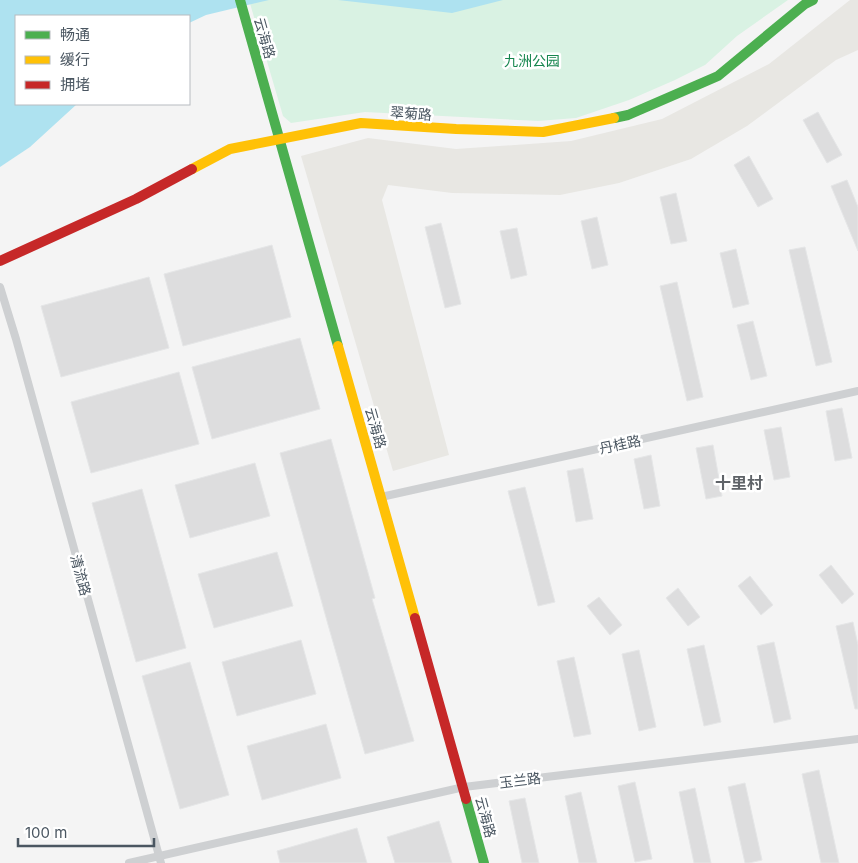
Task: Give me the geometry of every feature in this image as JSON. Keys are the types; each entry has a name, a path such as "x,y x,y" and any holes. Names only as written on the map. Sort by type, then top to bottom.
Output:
{"street":[{"name":"云海路","path":"240,0 484,863"},
{"name":"翠菊路","path":"0,260 136,199 230,149 361,123 543,132 628,115 718,76 813,0"},
{"name":"清流路","path":"0,287 160,860"},
{"name":"丹桂路","path":"381,497 858,391"},
{"name":"玉兰路","path":"129,863 160,860 464,787 858,738"}],"shaded area":[{"path":"850,0 858,0 858,50 836,60 747,126 691,159 619,183 560,195 452,193 388,185 382,200 449,455 393,471 301,156 368,138 456,149 571,141 662,119 769,64"}],"green space":[{"name":"九洲公园","path":"249,0 788,0 737,36 705,65 629,100 576,118 538,121 365,112 291,123 283,116"}],"water":[{"path":"0,0 269,0 206,15 190,23 190,15 15,15 15,105 76,105 30,147 0,167"},
{"path":"338,0 503,0 452,13"}],"building":[{"path":"818,112 842,155 827,163 803,120"},
{"path":"749,156 773,199 758,207 734,165"},
{"path":"847,180 858,207 858,251 831,186"},
{"path":"676,193 687,241 671,244 660,197"},
{"path":"597,217 608,265 592,269 581,221"},
{"path":"441,223 461,304 445,308 425,227"},
{"path":"517,228 527,275 511,279 500,231"},
{"path":"272,245 291,317 183,346 164,274"},
{"path":"805,247 832,362 816,366 789,250"},
{"path":"736,249 749,304 733,308 720,253"},
{"path":"149,277 169,348 61,377 41,306"},
{"path":"677,282 703,397 687,401 660,286"},
{"path":"753,321 767,376 751,380 737,325"},
{"path":"300,338 320,409 212,439 192,367"},
{"path":"179,372 199,444 91,473 71,402"},
{"path":"842,408 852,458 835,461 826,411"},
{"path":"781,427 790,477 774,480 764,430"},
{"path":"331,439 375,598 372,599 414,741 365,754 280,453"},
{"path":"713,445 722,496 706,499 696,448"},
{"path":"651,455 660,506 644,509 634,459"},
{"path":"255,463 270,516 190,538 175,485"},
{"path":"583,468 593,519 576,522 567,471"},
{"path":"525,487 555,602 538,606 508,491"},
{"path":"142,489 186,648 136,662 92,503"},
{"path":"277,552 293,606 214,628 198,574"},
{"path":"831,565 854,594 842,604 819,575"},
{"path":"750,576 773,605 761,615 738,586"},
{"path":"678,588 700,617 688,626 666,598"},
{"path":"599,597 622,625 610,635 587,606"},
{"path":"853,622 858,645 858,709 855,709 836,626"},
{"path":"301,640 316,694 237,716 222,662"},
{"path":"774,642 791,719 774,723 757,646"},
{"path":"704,645 721,722 704,726 687,649"},
{"path":"639,650 656,727 639,731 622,654"},
{"path":"574,657 591,734 574,737 557,661"},
{"path":"190,662 229,795 180,809 142,676"},
{"path":"326,724 341,778 262,800 247,746"},
{"path":"819,770 839,863 821,863 802,774"},
{"path":"635,782 652,859 635,862 618,786"},
{"path":"745,783 762,860 749,863 745,863 728,787"},
{"path":"695,788 711,863 694,863 679,792"},
{"path":"581,792 597,863 579,863 565,796"},
{"path":"525,798 539,863 522,863 509,801"},
{"path":"439,821 452,863 395,863 387,837"},
{"path":"357,828 367,863 280,863 277,851"}],"traffic: fast":[{"path":"240,0 338,346"},
{"path":"614,118 628,115 718,76 805,4 813,0"},
{"path":"466,799 484,863"}],"traffic: slow":[{"path":"192,169 230,149 361,123 543,132 614,118"},
{"path":"338,346 415,618"}],"traffic: jam":[{"path":"0,261 136,199 192,169"},
{"path":"415,618 466,799"}],"district":[{"name":"十里村","path":"739,483"}]}
